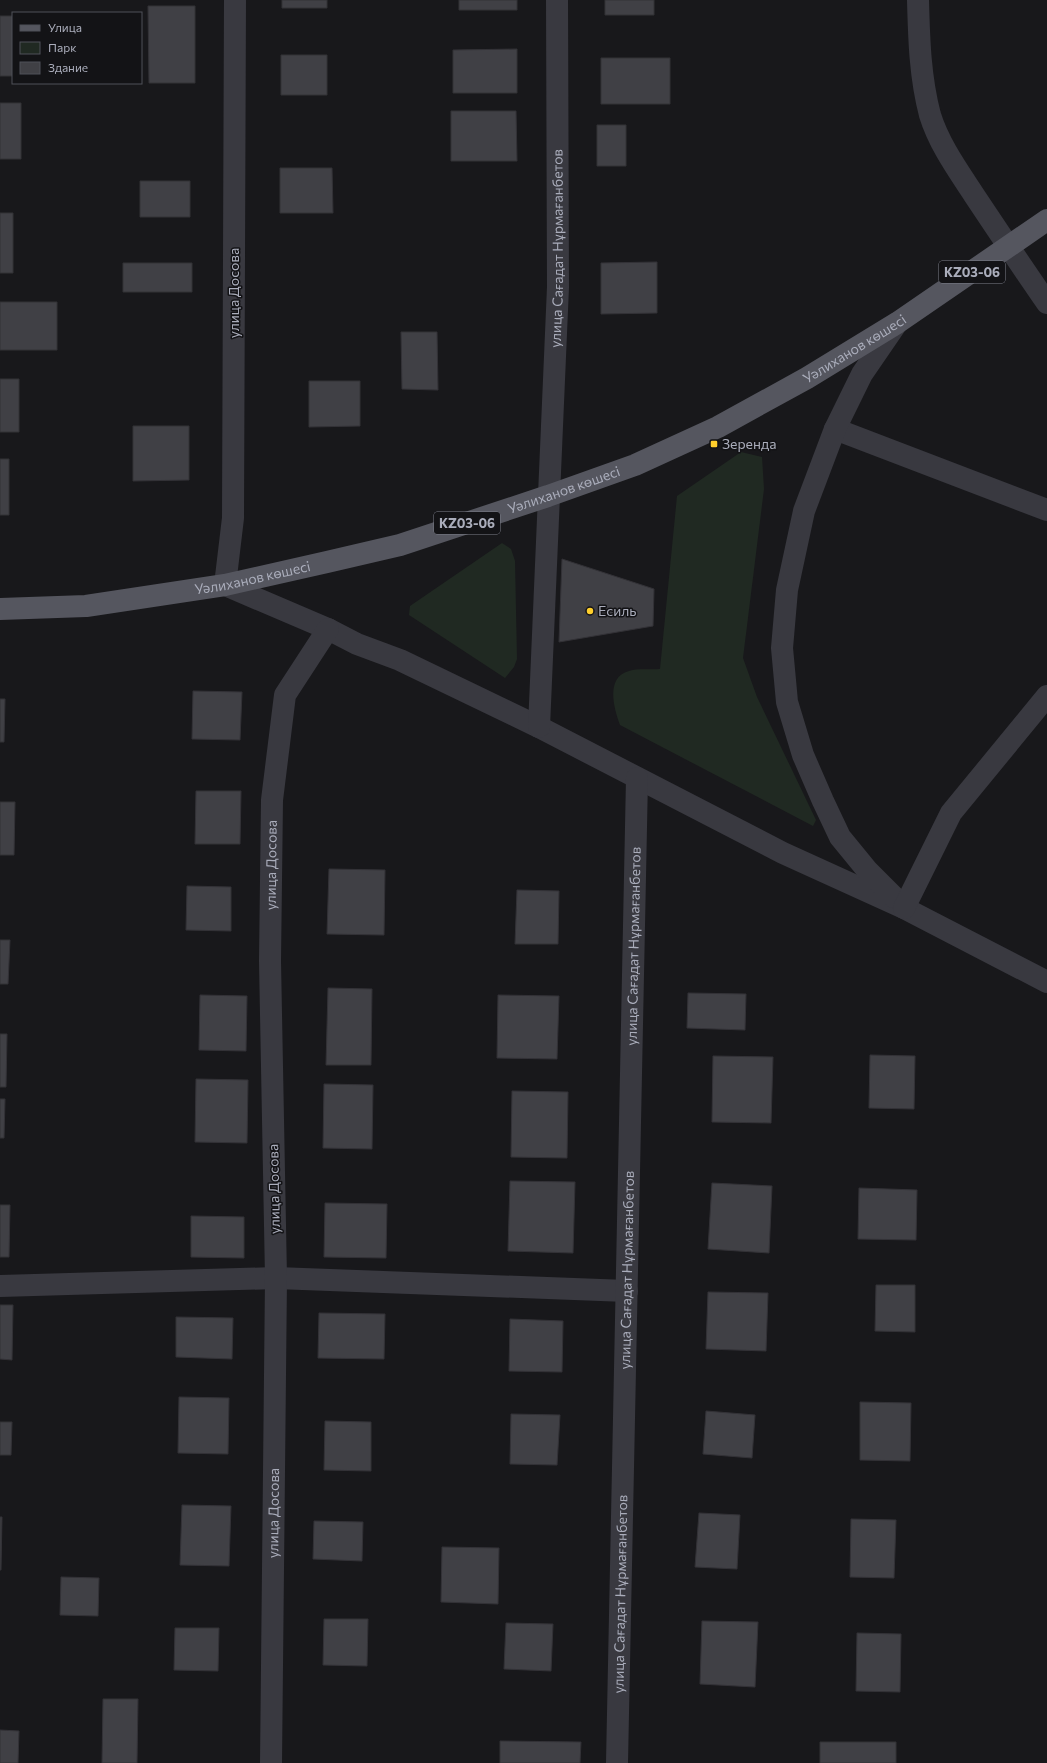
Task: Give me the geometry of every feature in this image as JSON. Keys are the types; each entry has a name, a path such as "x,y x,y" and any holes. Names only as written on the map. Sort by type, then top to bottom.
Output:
{"main road":[{"name":"Уәлиханов көшесі","path":"0,609 86,606 225,585 400,545 548,496 635,464 718,427 807,378 897,323 1047,220"}],"street":[{"name":"улица Досова","path":"225,585 233,518 235,0"},
{"name":"улица Сағадат Нұрмағанбетов","path":"540,727 548,496 558,287 557,0"},
{"path":"918,0 919,48 922,80 931,116 944,150 1047,303"},
{"path":"897,323 862,374 835,429 804,512 787,590 782,648 787,702 803,755 840,837 867,870 904,908"},
{"path":"835,429 1047,510"},
{"path":"225,585 357,644 400,660 540,727 784,853 904,908 1047,982"},
{"name":"улица Досова","path":"271,1763 276,1278 270,961 272,800 285,695 328,630"},
{"path":"904,908 951,813 1047,696"},
{"name":"улица Сағадат Нұрмағанбетов","path":"616,1763 638,778"},
{"path":"0,1286 276,1278 626,1291"}],"green space":[{"path":"741,452 762,457 764,489 743,658 757,697 816,820 813,826 620,725 614,702 614,687 621,674 636,670 660,669 677,496"},
{"path":"502,543 511,549 515,561 517,659 514,667 505,678 409,615 410,606"}],"building":[{"path":"282,0 327,0 327,8 282,8"},
{"path":"459,0 517,0 517,10 459,10"},
{"path":"605,0 654,0 654,15 605,15"},
{"path":"148,6 195,6 195,83 149,83"},
{"path":"0,16 12,16 12,76 0,76"},
{"path":"517,49 517,93 453,93 453,50"},
{"path":"281,55 327,55 327,95 281,95"},
{"path":"601,58 670,58 670,104 601,104"},
{"path":"0,103 21,103 21,159 0,159"},
{"path":"451,111 516,111 517,161 451,161"},
{"path":"597,125 626,125 626,166 597,166"},
{"path":"280,168 332,168 333,213 280,213"},
{"path":"140,181 190,181 190,217 140,217"},
{"path":"0,213 13,213 13,273 0,273"},
{"path":"657,262 657,313 601,314 601,263"},
{"path":"123,263 192,263 192,292 123,292"},
{"path":"0,302 57,302 57,350 0,350"},
{"path":"401,332 437,332 438,390 402,389"},
{"path":"0,379 19,379 19,432 0,432"},
{"path":"309,381 360,381 360,426 309,427"},
{"path":"133,426 189,426 189,480 133,481"},
{"path":"0,459 9,459 9,515 0,515"},
{"path":"562,559 654,589 653,626 559,642"},
{"path":"193,691 242,692 240,740 192,739"},
{"path":"0,699 5,699 4,742 0,742"},
{"path":"196,791 241,791 240,844 195,844"},
{"path":"0,802 15,802 14,855 0,855"},
{"path":"329,869 385,870 384,935 327,934"},
{"path":"187,886 231,887 231,931 186,930"},
{"path":"517,890 559,891 558,944 515,944"},
{"path":"0,940 10,940 8,984 0,984"},
{"path":"328,988 372,989 371,1065 326,1065"},
{"path":"688,993 746,994 745,1030 687,1028"},
{"path":"200,995 247,996 246,1051 199,1050"},
{"path":"498,995 559,996 557,1059 497,1058"},
{"path":"0,1034 7,1034 6,1087 0,1087"},
{"path":"870,1055 915,1056 914,1109 869,1108"},
{"path":"713,1056 773,1057 771,1123 712,1122"},
{"path":"196,1079 248,1080 247,1143 195,1142"},
{"path":"324,1084 373,1085 372,1149 323,1148"},
{"path":"512,1091 568,1092 567,1158 511,1157"},
{"path":"0,1099 5,1099 4,1138 0,1138"},
{"path":"510,1181 575,1182 573,1253 508,1251"},
{"path":"712,1183 772,1186 769,1253 708,1249"},
{"path":"859,1188 917,1190 916,1240 858,1239"},
{"path":"325,1203 387,1204 386,1258 324,1257"},
{"path":"0,1205 10,1205 9,1257 0,1257"},
{"path":"191,1216 244,1217 244,1258 191,1257"},
{"path":"876,1285 915,1285 915,1332 875,1331"},
{"path":"708,1292 768,1293 766,1351 706,1349"},
{"path":"0,1305 13,1305 12,1360 0,1359"},
{"path":"319,1313 385,1314 384,1359 318,1358"},
{"path":"176,1317 233,1318 232,1359 176,1357"},
{"path":"510,1319 563,1321 562,1372 509,1371"},
{"path":"179,1397 229,1398 228,1454 178,1453"},
{"path":"860,1402 911,1403 910,1461 860,1460"},
{"path":"706,1411 755,1415 752,1458 703,1454"},
{"path":"511,1414 560,1415 557,1465 510,1464"},
{"path":"325,1421 371,1422 371,1471 324,1470"},
{"path":"0,1422 12,1422 11,1455 0,1455"},
{"path":"182,1505 231,1506 229,1566 180,1565"},
{"path":"699,1513 740,1515 737,1569 695,1567"},
{"path":"0,1517 2,1517 1,1570 0,1570"},
{"path":"851,1519 896,1520 894,1578 850,1577"},
{"path":"314,1521 363,1522 362,1561 313,1559"},
{"path":"442,1547 499,1548 498,1604 441,1602"},
{"path":"61,1577 99,1578 98,1616 60,1615"},
{"path":"324,1619 368,1619 367,1666 323,1665"},
{"path":"702,1621 758,1622 755,1687 700,1684"},
{"path":"506,1623 553,1624 551,1671 504,1669"},
{"path":"175,1628 219,1628 218,1671 174,1670"},
{"path":"857,1633 901,1634 900,1692 856,1691"},
{"path":"103,1699 138,1699 137,1763 102,1763"},
{"path":"0,1730 19,1731 18,1763 0,1763"},
{"path":"500,1741 581,1742 580,1763 500,1763"},
{"path":"820,1742 896,1742 896,1763 820,1763"}],"place":[{"name":"Зеренда","path":"714,444"},
{"name":"Есиль","path":"590,611"}]}
